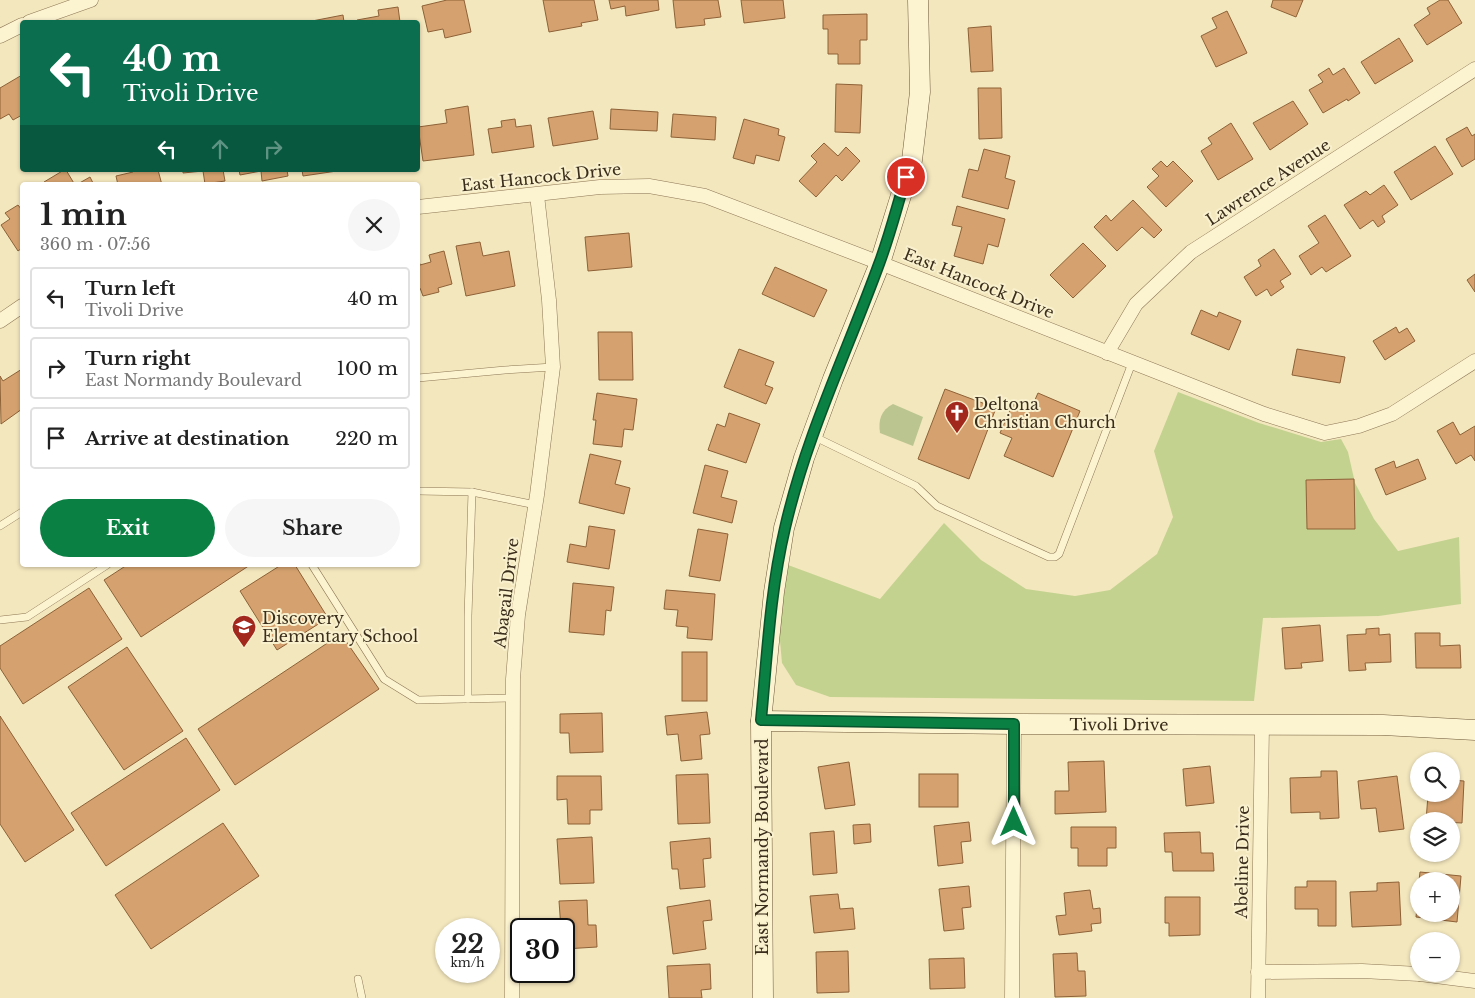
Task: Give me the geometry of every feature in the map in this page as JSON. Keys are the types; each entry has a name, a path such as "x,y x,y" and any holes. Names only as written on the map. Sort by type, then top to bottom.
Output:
{"street":[{"path":"35,20 91,0"},
{"name":"East Normandy Boulevard","path":"763,998 761,720 774,592 782,543 804,458 880,263 912,160 920,92 918,0"},
{"path":"0,36 20,26"},
{"name":"Lawrence Avenue","path":"1107,353 1136,304 1191,252 1475,69"},
{"name":"East Hancock Drive","path":"420,208 600,186 649,186 705,196 1264,414 1325,433 1359,426 1392,414 1475,361"},
{"name":"Abagail Drive","path":"512,998 513,698 518,615 536,505 553,368 549,300 537,195"},
{"path":"0,321 20,307"},
{"name":"Tivoli Drive","path":"761,720 1262,726 1383,725 1475,730"},
{"path":"1012,998 1014,724"},
{"name":"Abeline Drive","path":"1258,998 1262,726"},
{"path":"1258,972 1362,971 1410,974"},
{"path":"1460,979 1475,981"}],"lane":[{"path":"812,436 916,486 937,506 1049,557 1055,557 1059,554 1132,363"},
{"path":"420,378 505,370 553,368"},
{"path":"420,491 472,492 536,505"},
{"path":"468,699 468,616 472,492"},
{"path":"0,526 20,513"},
{"path":"0,620 28,617 105,567"},
{"path":"313,567 384,679 418,700 513,698"},
{"path":"358,980 362,998"}],"green space":[{"path":"1178,392 1259,423 1321,442 1341,439 1348,452 1355,483 1374,519 1398,551 1459,537 1461,604 1379,616 1263,618 1254,701 830,697 796,685 782,663 779,630 788,565 880,599 944,523 981,560 1026,589 1075,596 1110,590 1157,554 1173,517 1154,451"},
{"path":"893,404 923,417 913,446 880,433 881,416"}],"building":[{"path":"447,0 464,0 471,32 445,38 443,29 428,32 422,6"},
{"path":"543,0 594,0 598,20 581,23 582,26 549,32"},
{"path":"609,0 658,0 659,10 626,16 625,6 611,9"},
{"path":"673,0 718,0 721,17 704,19 705,25 676,28"},
{"path":"741,0 783,0 785,18 744,23"},
{"path":"1273,0 1303,0 1296,17 1271,7"},
{"path":"1440,0 1448,0 1462,23 1427,45 1414,25 1430,14 1427,8"},
{"path":"398,7 400,20 357,20 379,16 378,10"},
{"path":"1227,11 1247,53 1216,67 1201,36 1217,28 1212,18"},
{"path":"867,14 867,40 860,40 860,64 838,64 838,54 828,54 828,29 823,29 823,15"},
{"path":"343,15 344,20 317,20"},
{"path":"991,26 993,71 971,72 968,28"},
{"path":"1399,38 1413,61 1375,84 1361,62"},
{"path":"1329,68 1333,75 1344,68 1360,93 1323,113 1309,90 1323,82 1318,75"},
{"path":"20,76 20,116 13,120 9,114 0,119 0,88"},
{"path":"836,84 862,85 860,133 835,132"},
{"path":"978,88 1001,88 1002,138 979,139"},
{"path":"1293,101 1308,124 1270,150 1253,123"},
{"path":"468,106 474,155 423,161 420,127 447,123 445,110"},
{"path":"611,109 658,112 657,131 610,129"},
{"path":"593,111 598,139 553,146 548,118"},
{"path":"673,114 716,117 715,140 671,137"},
{"path":"515,119 516,127 531,125 534,147 492,153 488,129 502,127 501,121"},
{"path":"744,119 779,129 778,135 785,137 779,161 756,155 754,164 733,158"},
{"path":"1231,123 1253,159 1218,180 1201,151 1212,144 1208,138"},
{"path":"1467,127 1472,136 1475,134 1475,159 1462,167 1446,139"},
{"path":"824,143 838,156 846,147 860,161 842,181 836,175 816,197 799,181 817,162 811,156"},
{"path":"1435,146 1453,174 1411,200 1394,172"},
{"path":"984,149 1010,156 1005,178 1015,181 1008,209 962,197 969,169 978,171"},
{"path":"1161,161 1167,167 1173,161 1193,181 1166,207 1147,187 1159,176 1152,169"},
{"path":"61,172 67,172 73,182 44,182"},
{"path":"133,172 159,172 161,182 117,182 116,176"},
{"path":"203,172 223,172 225,181 205,182"},
{"path":"239,172 256,172 240,175"},
{"path":"261,172 287,172 288,176 262,181"},
{"path":"302,172 330,172 303,176"},
{"path":"90,177 92,182 81,182"},
{"path":"1384,185 1398,205 1382,216 1385,222 1378,227 1373,220 1360,229 1344,205 1366,191 1370,195"},
{"path":"1133,200 1162,230 1154,238 1142,227 1117,251 1094,227 1106,215 1111,221"},
{"path":"18,205 20,208 20,250 18,251 1,225 10,219 5,213"},
{"path":"957,206 1005,219 998,247 988,244 983,264 954,256 962,227 952,225"},
{"path":"1325,215 1351,256 1326,272 1322,267 1311,275 1299,256 1319,243 1308,226"},
{"path":"629,233 632,267 588,271 585,237"},
{"path":"480,242 483,256 509,251 515,286 466,296 456,246"},
{"path":"1083,243 1106,266 1073,298 1050,275"},
{"path":"1274,249 1291,274 1280,281 1284,287 1271,296 1267,289 1256,296 1244,277 1261,266 1258,260"},
{"path":"444,251 452,284 438,288 439,292 423,296 420,288 420,265 431,262 429,255"},
{"path":"775,267 827,290 814,317 762,294"},
{"path":"1475,274 1475,292 1467,280"},
{"path":"1201,310 1217,317 1219,312 1241,321 1229,350 1191,334"},
{"path":"1396,327 1399,333 1407,328 1415,341 1385,360 1373,341"},
{"path":"598,332 632,332 633,380 599,380"},
{"path":"739,349 774,362 765,385 773,388 766,404 724,387"},
{"path":"1297,349 1345,357 1340,383 1292,375"},
{"path":"20,370 20,410 1,424 0,376 3,381"},
{"name":"Deltona Christian Church","path":"945,389 996,408 969,479 918,459"},
{"path":"597,393 637,399 633,430 624,429 622,447 593,444 596,420 593,420"},
{"path":"1038,393 1080,411 1053,477 1004,456 1012,438 1000,433 1013,403 1030,411"},
{"path":"729,413 760,424 746,463 708,450 717,424 725,427"},
{"path":"1453,422 1460,435 1475,426 1475,461 1471,455 1456,464 1437,431"},
{"path":"590,454 621,461 615,484 630,488 624,514 579,503"},
{"path":"1418,459 1426,479 1386,495 1375,469 1394,461 1396,468"},
{"path":"705,465 728,471 721,497 737,501 732,523 693,513"},
{"path":"1354,479 1355,529 1307,529 1306,480"},
{"path":"589,526 615,530 609,569 567,562 570,544 586,547"},
{"path":"698,529 728,534 720,581 689,576"},
{"path":"124,567 247,567 141,637 104,580"},
{"path":"278,567 296,567 328,618 277,650 240,591"},
{"path":"573,583 614,587 611,611 606,610 604,635 569,632"},
{"path":"89,588 122,639 23,704 0,668 0,646"},
{"path":"666,590 715,594 712,640 687,638 688,627 676,626 678,610 664,609"},
{"path":"1320,625 1323,661 1301,663 1302,668 1285,669 1282,628"},
{"path":"1379,628 1379,635 1390,634 1391,662 1365,663 1366,670 1349,671 1347,635 1366,634 1366,629"},
{"path":"1415,633 1440,633 1440,646 1460,645 1461,668 1416,668"},
{"path":"341,634 379,689 235,785 198,729"},
{"path":"127,647 183,731 124,770 68,687"},
{"path":"682,652 707,652 707,701 682,701"},
{"path":"707,712 710,734 700,735 702,759 681,761 678,734 667,735 665,716"},
{"path":"602,713 603,752 570,753 569,733 560,733 560,714"},
{"path":"0,716 74,830 25,862 0,824"},
{"path":"186,738 220,790 106,866 71,813"},
{"path":"1104,761 1106,812 1055,814 1055,791 1069,791 1068,762"},
{"path":"849,762 855,805 825,809 818,767"},
{"path":"1210,766 1214,803 1186,806 1183,769"},
{"path":"1321,771 1337,771 1339,818 1320,819 1320,812 1291,813 1290,778 1321,777"},
{"path":"708,774 710,823 678,824 676,775"},
{"path":"919,774 958,774 958,807 919,807"},
{"path":"557,776 601,776 602,810 590,810 590,824 568,824 567,799 557,800"},
{"path":"1397,776 1404,829 1379,832 1376,808 1361,809 1358,781"},
{"path":"1460,781 1464,781 1462,823 1460,823 1460,812 1427,812 1427,802 1460,802"},
{"path":"969,822 971,841 961,842 963,863 938,866 934,826"},
{"path":"223,823 259,876 151,949 115,895"},
{"path":"870,824 871,842 854,844 853,825"},
{"path":"1071,827 1116,827 1116,848 1107,848 1107,866 1078,866 1078,848 1071,848"},
{"path":"834,831 837,873 813,875 810,833"},
{"path":"1200,832 1201,853 1213,853 1214,871 1173,871 1172,852 1165,852 1164,833"},
{"path":"592,837 594,883 560,884 557,839"},
{"path":"710,838 711,858 703,859 705,887 680,889 678,869 672,869 670,842"},
{"path":"1307,881 1336,881 1336,926 1318,926 1318,909 1295,909 1295,887 1307,887"},
{"path":"1399,882 1401,925 1352,927 1350,892 1377,891 1377,883"},
{"path":"969,886 971,907 962,908 964,929 944,931 939,889"},
{"path":"1090,890 1093,909 1100,908 1101,923 1091,924 1092,931 1059,935 1056,916 1066,915 1064,893"},
{"path":"838,894 840,909 853,908 855,929 814,933 810,896"},
{"path":"1165,897 1200,897 1200,935 1169,936 1169,923 1165,923"},
{"path":"587,900 588,925 596,925 597,947 575,948 575,918 560,918 559,901"},
{"path":"710,900 712,920 703,921 706,949 673,954 667,907"},
{"path":"848,951 849,992 817,993 816,952"},
{"path":"1077,953 1078,971 1085,971 1086,996 1055,997 1053,954"},
{"path":"964,958 965,988 930,989 929,959"},
{"path":"710,964 711,989 701,990 702,998 669,998 667,966"}],"place":[{"name":"Deltona Christian Church","path":"957,434"},
{"name":"Discovery Elementary School","path":"244,648"}],"route":[{"path":"906,177 880,263 833,379 804,458 784,528 774,592 761,720 1014,724 1014,822"}]}
